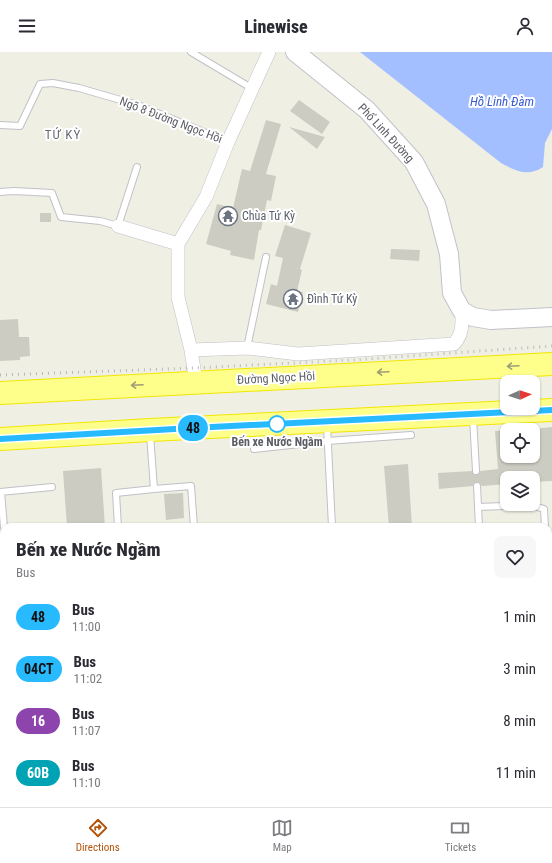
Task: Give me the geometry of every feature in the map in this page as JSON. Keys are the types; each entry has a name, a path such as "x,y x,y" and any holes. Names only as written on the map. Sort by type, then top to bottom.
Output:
{"highway":[{"name":"Đường Ngọc Hồi","path":"0,393 552,364"},
{"path":"0,439 150,430 327,431 473,414 552,410"}],"street":[{"name":"Ngõ 8 Đường Ngọc Hồi","path":"178,244 206,197 228,142 269,52"},
{"name":"Phố Linh Đường","path":"295,52 367,110 414,162 436,204 449,254 452,293 462,312"},
{"path":"118,226 178,244 178,296 191,350 196,382"},
{"path":"191,350 247,348 298,354 454,344 459,338 462,329 462,312 472,317 492,320 552,317"}],"lane":[{"path":"190,52 253,89"},
{"name":"Ngõ 8 Đường Ngọc Hồi","path":"0,125 20,126 40,84 53,83 79,88 138,105 228,142"},
{"path":"0,192 14,191 52,193 61,217 100,221 118,226 137,168"},
{"path":"247,348 266,257"},
{"path":"473,414 476,471"},
{"path":"150,430 154,489"},
{"path":"254,449 327,431 410,435"},
{"path":"327,431 332,523"},
{"path":"118,523 116,492 191,486 194,523"},
{"path":"477,486 479,523"},
{"path":"4,523 1,492 52,488"},
{"path":"478,507 531,504 544,509 545,523"},
{"path":"552,657 552,663"}],"water":[{"name":"Hồ Linh Đàm","path":"360,52 552,52 552,129 545,143 543,167 532,172 522,172 501,163"}],"building":[{"path":"299,100 330,122 322,134 290,111"},
{"name":"Chùa Tứ Kỳ","path":"266,120 281,124 266,174 276,176 271,201 267,200 261,230 259,230 254,260 230,255 231,251 206,244 217,204 233,208 242,169 250,171"},
{"path":"289,127 325,137 317,149"},
{"path":"40,213 51,213 51,222 40,222"},
{"path":"285,225 311,233 300,269 302,270 297,291 303,292 298,312 266,304 271,284 277,286 283,258 275,256"},
{"path":"391,249 420,250 419,261 390,259"},
{"path":"18,319 19,337 29,337 30,356 20,357 20,360 0,361 0,320"},
{"path":"552,427 552,481 540,482 540,471 500,471 500,485 482,486 479,482 476,482 473,486 439,489 438,473 472,471 474,475 477,475 480,471 498,469 495,431 500,431 500,463 540,463 540,428"},
{"path":"408,464 412,523 389,523 384,466"},
{"path":"101,468 105,523 67,523 63,471"},
{"path":"183,493 184,518 166,520 164,494"}],"railway":[{"path":"0,375 194,368 352,360 552,346"}],"bus line":[{"name":"48","path":"0,439 552,410"}],"place":[{"name":"Chùa Tứ Kỳ","path":"228,216"},
{"name":"Đình Tứ Kỳ","path":"293,299"},
{"name":"Bến xe Nước Ngầm","path":"277,424"}],"district":[{"name":"TỨ KỲ","path":"63,134"}]}
